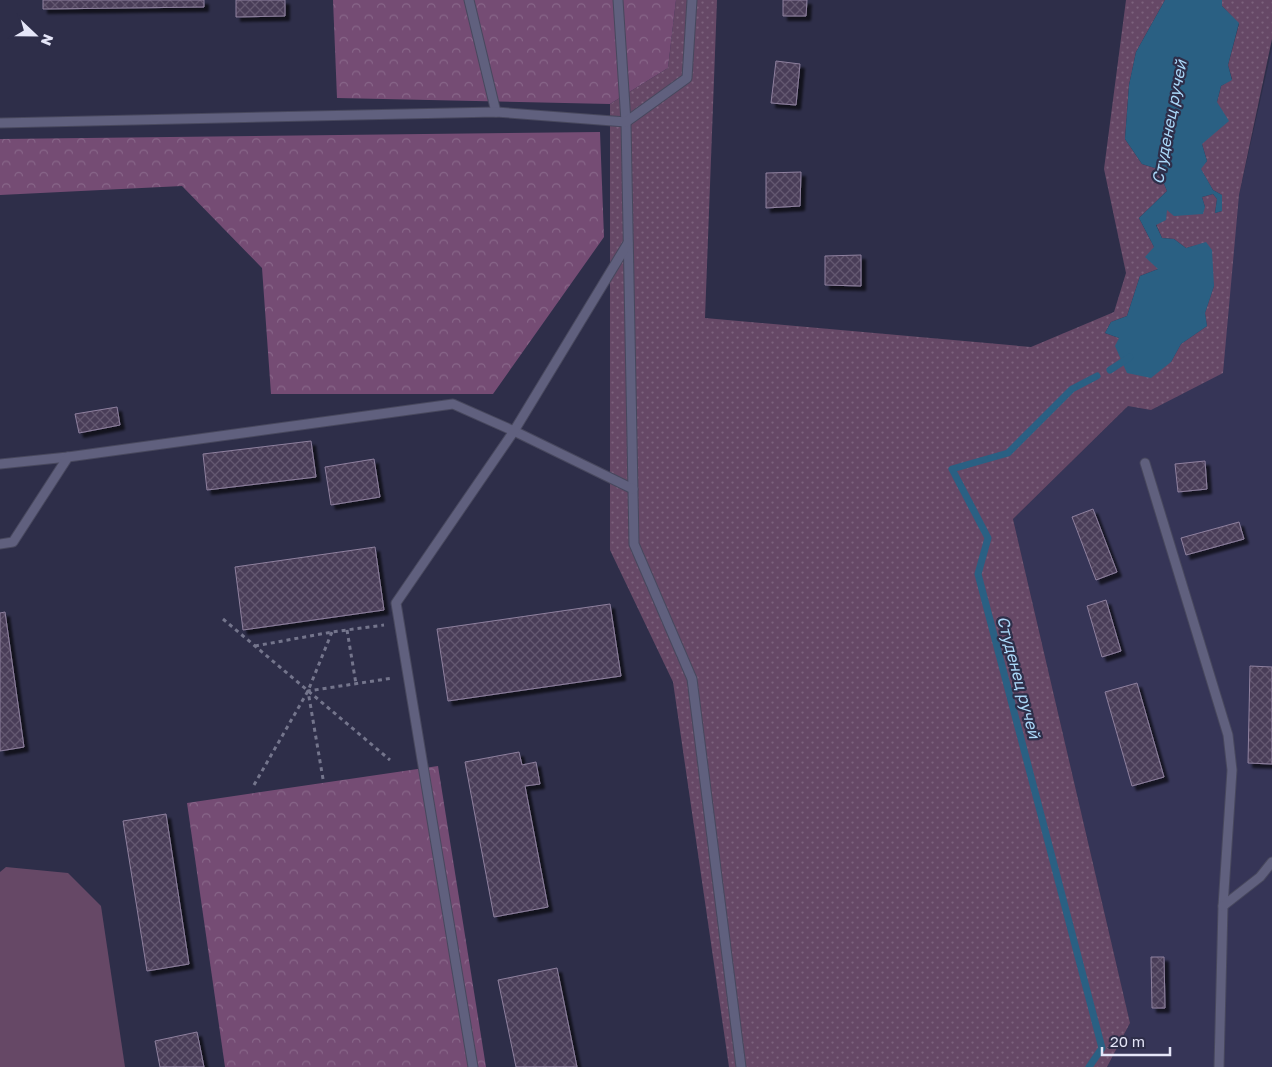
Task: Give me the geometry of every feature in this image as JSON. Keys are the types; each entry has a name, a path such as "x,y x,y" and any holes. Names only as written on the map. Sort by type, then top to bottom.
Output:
{"lane":[{"path":"469,0 496,112"},
{"path":"618,0 626,122 634,544 692,679 741,1067"},
{"path":"0,123 496,112 626,122 687,78 692,0"},
{"path":"473,1067 396,604 514,431 628,243"},
{"path":"0,464 68,457 453,404 514,431 633,489"},
{"path":"0,544 13,542 68,457"},
{"path":"1145,463 1228,735 1232,770 1223,906 1219,1067"},
{"path":"1223,906 1260,877 1272,862"}],"path":[{"path":"223,619 390,760"},
{"path":"255,646 399,622"},
{"path":"347,630 356,684"},
{"path":"254,785 308,691 332,632"},
{"path":"308,691 408,676"},
{"path":"308,691 323,779"}],"shaded area":[{"path":"676,0 717,0 705,318 1031,347 1114,312 1126,273 1104,169 1126,0 1165,0 1136,52 1129,85 1125,139 1142,164 1158,169 1167,191 1139,218 1154,247 1158,269 1140,276 1127,316 1111,322 1105,333 1171,362 1181,344 1207,326 1205,313 1214,286 1206,243 1186,248 1174,239 1162,238 1156,224 1167,209 1205,207 1202,197 1213,194 1217,199 1215,213 1222,211 1222,195 1213,190 1200,168 1207,161 1202,144 1221,86 1232,79 1228,65 1239,24 1222,6 1222,0 1272,0 1272,39 1239,195 1223,373 1151,410 1128,406 1013,519 1130,1023 1107,1067 729,1067 673,682 610,550 610,104 668,68"},
{"path":"1272,48 1272,1067 1107,1067 1130,1023 1013,519 1128,406 1239,195"},
{"path":"6,867 68,873 101,906 125,1067 0,1067 0,872"}],"green space":[{"path":"333,0 676,0 668,68 610,104 337,98"},
{"path":"600,132 604,237 493,394 271,394 262,268 182,186 0,195 0,139"},
{"path":"438,766 486,1067 225,1067 187,803"}],"water":[{"path":"1165,0 1222,0 1222,6 1239,23 1228,65 1232,80 1221,86 1217,102 1229,121 1202,144 1207,161 1201,169 1213,190 1222,195 1222,211 1215,213 1217,199 1213,194 1202,197 1205,207 1203,214 1174,216 1167,210 1166,220 1156,225 1162,238 1174,239 1186,248 1206,242 1212,250 1214,286 1205,313 1207,326 1181,344 1171,362 1151,378 1127,373 1115,346 1119,338 1105,333 1111,322 1127,316 1140,276 1158,269 1145,257 1154,247 1139,218 1167,191 1158,169 1142,164 1125,139 1129,85 1136,52"}],"building":[{"path":"43,0 204,0 204,7 43,9"},
{"path":"236,0 285,0 285,16 236,17"},
{"path":"783,0 807,0 806,16 783,16"},
{"path":"776,61 800,64 796,105 771,103"},
{"path":"801,172 800,206 766,208 766,173"},
{"path":"861,255 861,286 825,285 825,256"},
{"path":"117,407 120,425 79,433 75,414"},
{"path":"311,441 316,477 207,490 203,454"},
{"path":"374,459 380,497 331,505 325,467"},
{"path":"1205,461 1207,489 1178,492 1175,464"},
{"path":"1093,509 1117,572 1096,580 1072,517"},
{"path":"1239,522 1244,539 1186,555 1181,538"},
{"path":"375,547 384,610 243,630 235,567"},
{"path":"1106,600 1121,651 1102,657 1087,606"},
{"path":"610,604 621,676 448,701 437,629"},
{"path":"5,612 24,747 0,751 0,613"},
{"path":"1250,666 1272,667 1272,764 1248,763"},
{"path":"1137,683 1164,777 1132,786 1105,692"},
{"path":"519,752 522,765 536,762 540,784 525,786 548,907 494,917 465,762"},
{"path":"166,814 189,964 147,971 123,821"},
{"path":"1151,957 1164,957 1165,1008 1152,1008"},
{"path":"557,968 577,1067 516,1067 498,980"},
{"path":"197,1032 204,1067 160,1067 155,1041"}],"waterway":[{"name":"Студенец ручей","path":"1110,370 1130,357"},
{"name":"Студенец ручей","path":"1089,1067 1102,1048 978,574 988,538 952,469 1008,453 1072,389 1097,376"}]}
